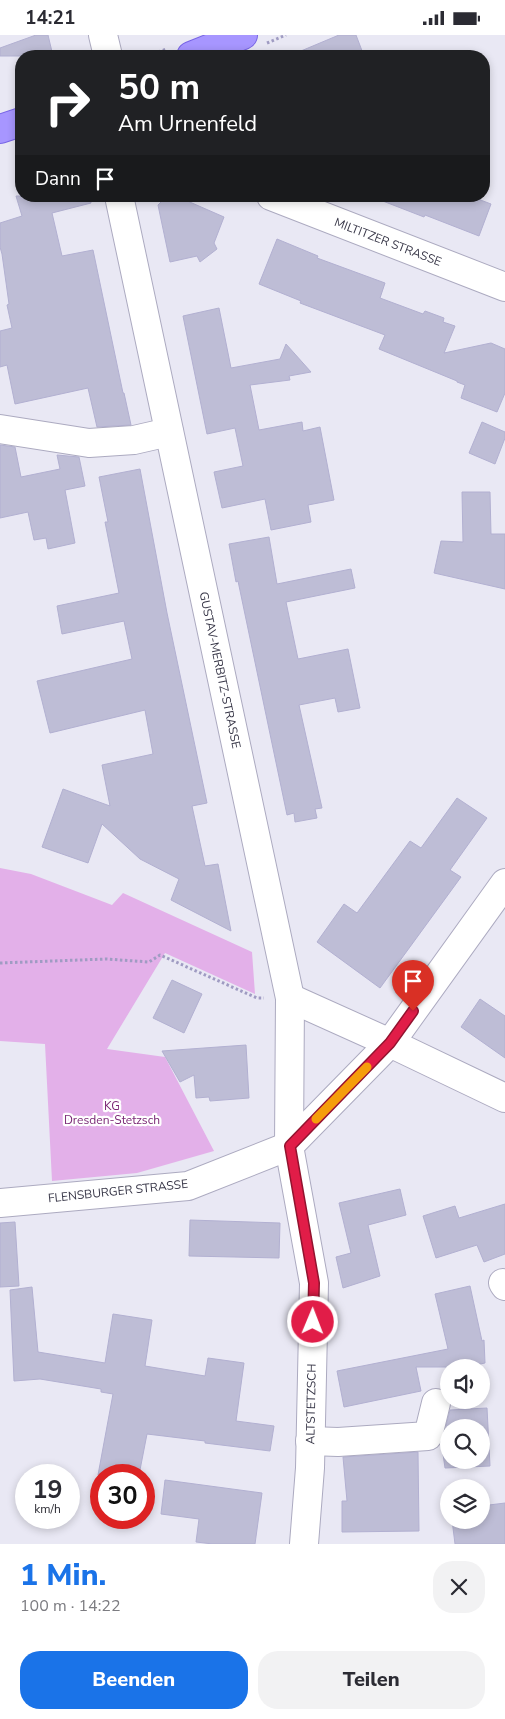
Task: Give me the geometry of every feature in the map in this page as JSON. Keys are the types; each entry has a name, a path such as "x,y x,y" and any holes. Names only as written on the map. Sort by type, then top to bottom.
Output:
{"main road":[{"path":"206,50 243,35"},
{"path":"0,129 15,124"}],"street":[{"path":"103,35 107,50"},
{"name":"GUSTAV-MERBITZ-STRASSE","path":"120,202 290,998 290,1146"},
{"name":"MILTITZER STRASSE","path":"286,202 505,287"},
{"path":"0,429 88,443 134,440 169,433"},
{"path":"290,1146 390,1043 505,883"},
{"path":"290,998 505,1098"},
{"name":"FLENSBURGER STRASSE","path":"0,1203 188,1186 290,1146"},
{"name":"ALTSTETZSCH","path":"290,1146 314,1283 310,1441 304,1544"},
{"path":"310,1441 338,1442 428,1436 436,1403"}],"path":[{"path":"0,963 106,959 149,962 160,955 257,998 290,998"}],"green space":[{"name":"KG Dresden-Stetzsch","path":"0,868 31,874 112,905 123,893 252,952 255,994 165,953 107,1049 165,1057 214,1151 137,1173 52,1181 45,1044 0,1041"}],"building":[{"path":"36,35 48,35 52,50 15,50 15,56 0,56 0,48"},
{"path":"339,35 356,35 362,50 303,50"},
{"path":"18,202 91,202 52,213 62,256 93,250 131,425 97,427 88,388 15,404 7,365 0,367 0,331 12,328 7,305 9,304 0,247 0,223 22,216"},
{"path":"161,202 190,202 224,217 214,243 217,249 200,262 197,256 170,262 158,205"},
{"path":"385,202 486,202 491,204 479,236 425,215 424,217"},
{"path":"277,239 318,256 317,258 385,283 380,298 423,314 425,311 444,318 443,322 455,326 444,353 491,343 505,349 505,393 497,412 461,398 465,385 379,349 385,335 300,303 301,301 259,284"},
{"path":"219,308 231,368 280,359 286,344 311,372 289,376 290,380 250,385 259,430 302,422 303,431 320,427 334,500 308,505 311,522 271,530 265,499 222,508 214,472 243,466 235,428 207,434 183,316"},
{"path":"482,422 505,432 505,438 495,464 469,453"},
{"path":"0,445 15,447 21,477 60,469 57,455 79,457 85,486 65,490 75,543 48,549 46,538 34,540 28,512 0,518"},
{"path":"140,469 167,613 207,803 192,806 205,866 218,864 231,931 171,900 179,879 140,859 102,824 88,863 42,847 63,789 110,806 102,765 153,754 145,710 50,733 37,681 132,659 124,621 62,634 57,606 119,593 105,522 108,522 99,477"},
{"path":"462,492 490,492 491,534 505,534 505,589 434,573 441,541 463,542"},
{"path":"269,537 277,584 351,569 355,588 286,602 298,659 348,649 360,708 338,712 335,698 299,705 322,808 315,809 317,818 295,822 294,813 287,815 229,544"},
{"path":"457,798 487,818 450,870 461,877 380,988 317,942 344,904 357,913 410,841 421,848"},
{"path":"172,980 202,994 184,1033 153,1018"},
{"path":"480,999 505,1016 505,1058 461,1027"},
{"path":"246,1045 249,1098 210,1101 209,1097 196,1098 194,1075 180,1082 162,1051"},
{"path":"400,1189 406,1215 368,1225 380,1276 343,1288 336,1257 351,1253 339,1203"},
{"path":"505,1204 505,1254 484,1262 477,1245 436,1258 423,1216 455,1206 459,1218"},
{"path":"190,1220 280,1223 279,1258 189,1256"},
{"path":"15,1222 19,1286 0,1287 0,1223"},
{"path":"470,1286 482,1341 484,1340 485,1359 440,1359 440,1367 416,1367 421,1391 344,1407 337,1371 448,1349 435,1294"},
{"path":"32,1287 38,1352 105,1363 113,1314 152,1320 145,1366 205,1376 208,1358 244,1363 236,1421 274,1426 270,1451 147,1434 141,1464 100,1464 113,1394 101,1392 101,1389 40,1379 14,1381 10,1290"},
{"path":"487,1409 488,1419 448,1419 450,1410"},
{"path":"418,1452 419,1531 342,1532 342,1501 347,1501 343,1457"},
{"path":"165,1480 262,1493 255,1544 196,1542 199,1519 161,1514"},
{"path":"505,1503 505,1544 455,1544 453,1529 490,1529 490,1505"}],"slow traffic":[{"path":"316,1119 367,1067"}],"route":[{"path":"313,1322 314,1283 290,1146 390,1043 413,1011"}]}
